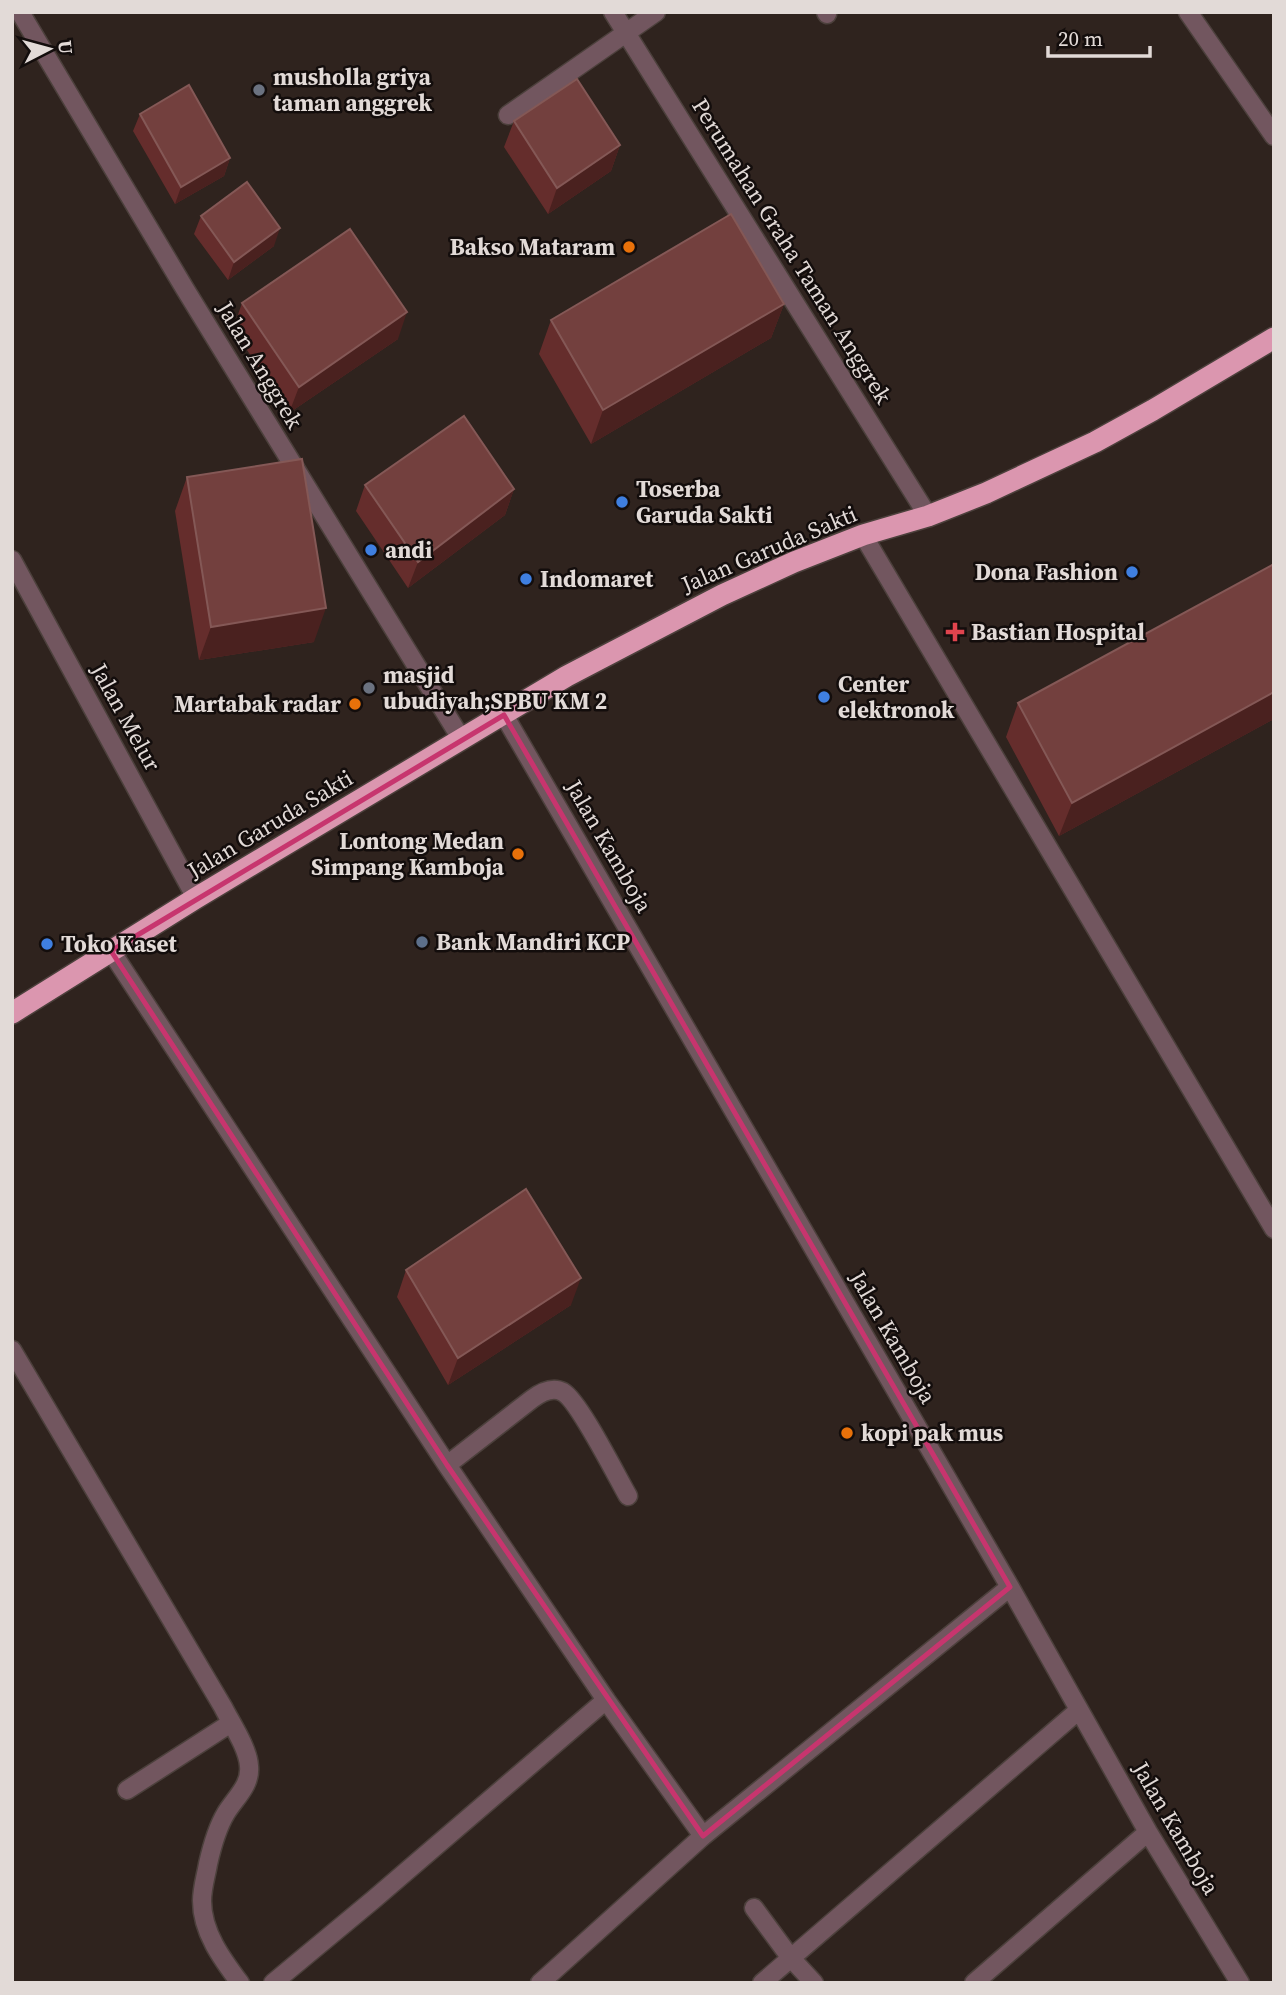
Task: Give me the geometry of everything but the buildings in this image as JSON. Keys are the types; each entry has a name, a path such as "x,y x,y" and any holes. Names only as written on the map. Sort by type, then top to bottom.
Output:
{"highway":[{"name":"Jalan Garuda Sakti","path":"12,1013 196,898 567,676 794,562 986,493 1095,442 1274,338"}],"street":[{"name":"Jalan Anggrek","path":"20,12 185,289 462,740"},
{"name":"Perumahan Graha Taman Anggrek","path":"613,12 928,516"},
{"path":"508,116 656,12"},
{"path":"1188,12 1274,136"},
{"path":"863,535 1274,1229"},
{"name":"Jalan Melur","path":"12,560 196,898"},
{"name":"Jalan Kamboja","path":"504,715 1010,1587 1148,1832 1240,1983"},
{"path":"111,951 447,1465 606,1700 703,1836"},
{"path":"12,1350 231,1723 247,1755 248,1782 226,1813 218,1830 210,1855 202,1899 203,1913 213,1940 240,1983"},
{"path":"447,1465 542,1392 557,1390 564,1392 581,1413 628,1496"},
{"path":"540,1983 703,1836 1010,1587"},
{"path":"273,1983 606,1700"},
{"path":"761,1983 1079,1710"},
{"path":"127,1790 231,1723"},
{"path":"974,1983 1148,1832"},
{"path":"754,1908 790,1957 814,1983"}],"highlighted area":[{"path":"504,715 1010,1587 703,1836 447,1465 111,951"}],"place":[{"name":"musholla griya taman anggrek","path":"259,90"},
{"name":"Bakso Mataram","path":"629,247"},
{"name":"Toserba Garuda Sakti","path":"622,502"},
{"name":"andi","path":"371,550"},
{"name":"Dona Fashion","path":"1132,572"},
{"name":"Indomaret","path":"526,579"},
{"name":"Bastian Hospital","path":"955,632"},
{"name":"masjid ubudiyah;SPBU KM 2","path":"369,688"},
{"name":"Center elektronok","path":"824,697"},
{"name":"Martabak radar","path":"355,704"},
{"name":"Lontong Medan Simpang Kamboja","path":"518,854"},
{"name":"Bank Mandiri KCP","path":"422,942"},
{"name":"Toko Kaset","path":"47,944"},
{"name":"kopi pak mus","path":"847,1433"}]}
